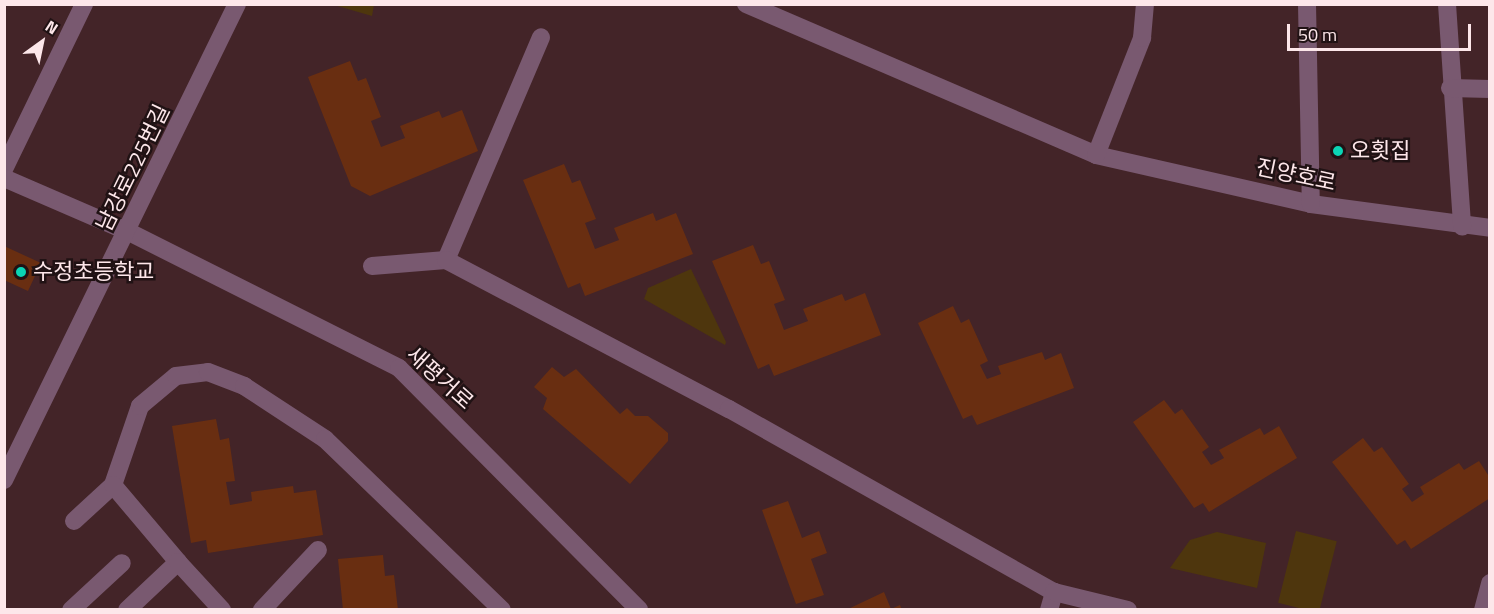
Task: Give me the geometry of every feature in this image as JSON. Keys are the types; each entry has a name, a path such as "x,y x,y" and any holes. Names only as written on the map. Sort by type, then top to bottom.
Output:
{"street":[{"path":"4,170 84,4"},
{"name":"남강로225번길","path":"4,480 129,232 237,4"},
{"name":"진양호로","path":"746,4 778,11 1096,155 1311,204 1490,228"},
{"path":"1096,155 1142,38 1145,4"},
{"path":"1307,4 1311,204"},
{"path":"1447,4 1450,88 1462,226"},
{"path":"446,260 541,37"},
{"path":"1450,88 1490,89"},
{"name":"새평거로","path":"4,178 129,232 399,368 639,609"},
{"path":"372,266 446,260 729,409 1052,601 1128,609"},
{"path":"74,521 112,485 140,406 176,376 208,372 244,386 324,439 501,609"},
{"path":"112,485 222,609"},
{"path":"262,609 318,550"},
{"path":"127,609 178,562"},
{"path":"71,609 122,563"},
{"path":"1482,609 1490,583"}],"shaded area":[{"path":"334,4 374,5 372,16"},
{"path":"691,269 726,342 725,345 644,299 648,288"},
{"path":"1296,531 1337,541 1320,610 1307,610 1278,603"},
{"path":"1217,532 1266,543 1257,588 1170,568 1190,540"}],"building":[{"path":"350,61 358,81 366,78 381,117 371,121 381,147 405,138 400,126 439,111 442,118 462,110 478,151 370,196 351,186 308,77"},
{"path":"564,164 572,183 580,180 596,219 585,223 595,249 619,240 614,228 653,213 656,221 676,213 693,254 585,296 580,283 568,288 523,180"},
{"path":"753,245 761,264 769,261 785,300 774,304 784,330 808,321 803,309 842,294 845,301 865,293 881,335 774,376 769,364 758,369 712,261"},
{"name":"수정초등학교","path":"4,246 41,263 28,291 4,280"},
{"path":"953,306 961,323 969,319 988,361 980,365 987,379 1001,374 998,366 1042,352 1045,360 1061,353 1074,388 977,425 972,415 963,419 918,323"},
{"path":"552,367 564,377 576,369 620,414 627,408 635,416 648,416 668,433 668,441 630,484 543,409 547,398 534,387"},
{"path":"1164,400 1175,414 1182,409 1209,447 1202,452 1211,465 1224,458 1219,450 1260,428 1264,435 1279,426 1297,458 1209,512 1203,503 1194,508 1133,422"},
{"path":"216,419 220,440 229,438 235,481 226,482 230,505 252,501 251,492 293,486 294,493 316,490 323,535 208,553 206,540 191,543 172,426"},
{"path":"1363,438 1374,452 1382,447 1409,484 1402,489 1412,502 1424,494 1420,487 1459,463 1464,470 1479,461 1490,478 1490,498 1411,549 1405,540 1397,545 1332,462"},
{"path":"788,501 802,538 819,531 827,553 811,559 824,595 796,604 762,510"},
{"path":"383,555 385,576 394,575 398,610 343,610 338,559"},
{"path":"884,592 891,609 900,605 902,610 846,610"}],"place":[{"name":"오횟집","path":"1338,151"},
{"name":"수정초등학교","path":"21,272"}]}
